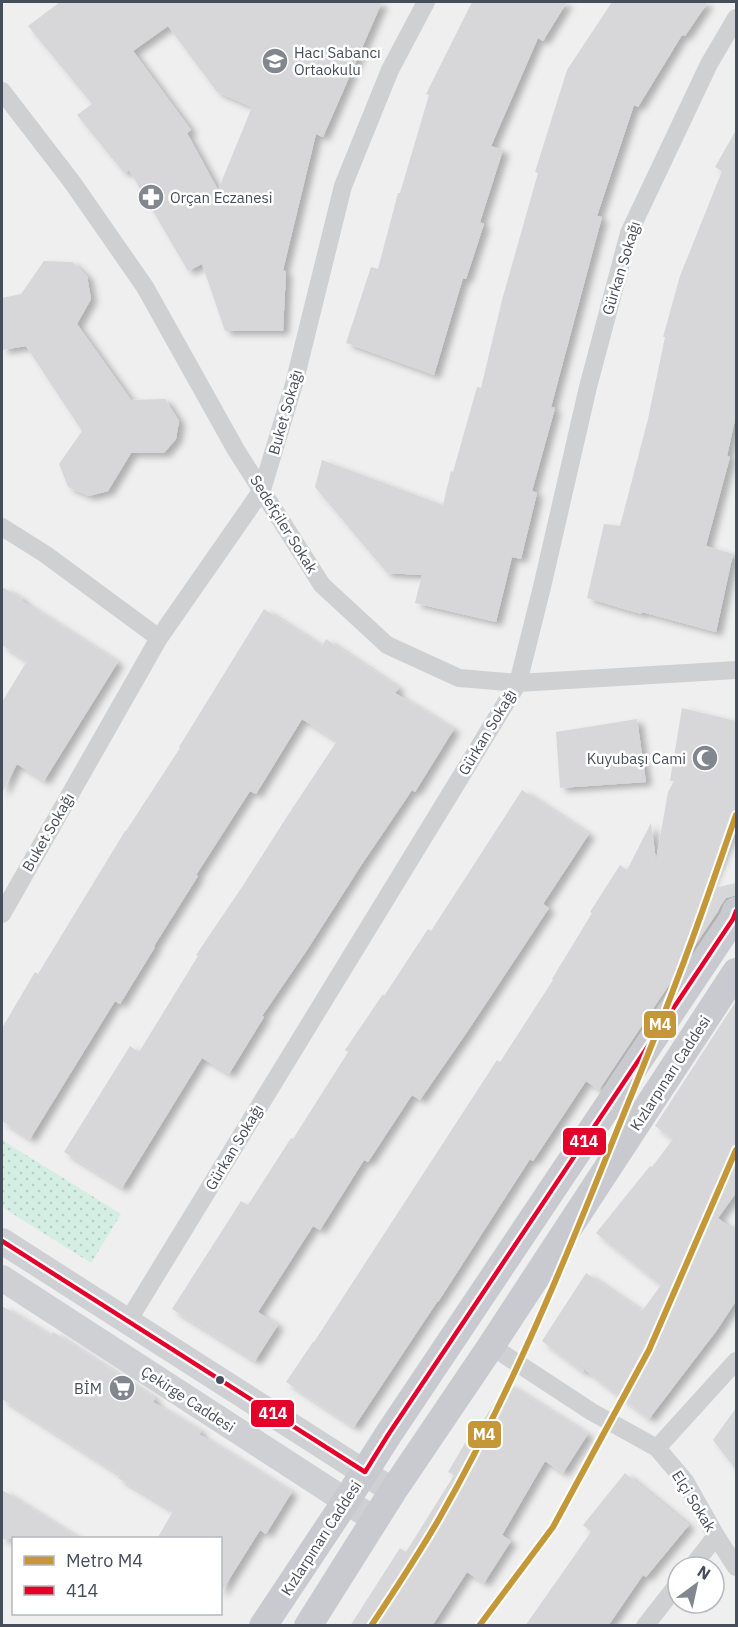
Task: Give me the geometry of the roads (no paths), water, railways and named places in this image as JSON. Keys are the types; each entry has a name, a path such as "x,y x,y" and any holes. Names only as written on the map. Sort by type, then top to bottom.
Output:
{"main road":[{"name":"Kızlarpınarı Caddesi","path":"263,1626 394,1425 733,920 736,911"},
{"name":"Kızlarpınarı Caddesi","path":"308,1626 393,1491 491,1346 736,972"},
{"path":"2,1241 393,1491"},
{"name":"Çekirge Caddesi","path":"2,1278 375,1520"}],"street":[{"name":"Buket Sokağı","path":"2,914 7,892 159,638 262,490 294,384 343,186 390,70 426,2"},
{"name":"Gürkan Sokağı","path":"128,1321 518,683 588,387 629,232 709,64 736,18"},
{"name":"Sedefçiler Sokak","path":"2,91 72,182 145,287 236,450 322,585 387,645 459,678 518,683 736,670"},
{"path":"2,526 45,554 159,638"},
{"name":"Elçi Sokak","path":"491,1346 592,1412 657,1448 686,1481 736,1567"},
{"path":"657,1448 736,1361"},
{"path":"701,1555 716,1536"},
{"path":"645,1626 666,1599"}],"metro line":[{"name":"M4","path":"371,1626 439,1519 487,1430 530,1339 659,1027 736,815"},
{"name":"M4","path":"479,1626 553,1527 649,1350 736,1150"}],"place":[{"name":"Hacı Sabancı Ortaokulu","path":"275,61"},
{"name":"Orçan Eczanesi","path":"151,197"},
{"name":"Kuyubaşı Cami","path":"705,758"},
{"name":"BİM","path":"122,1388"}]}
